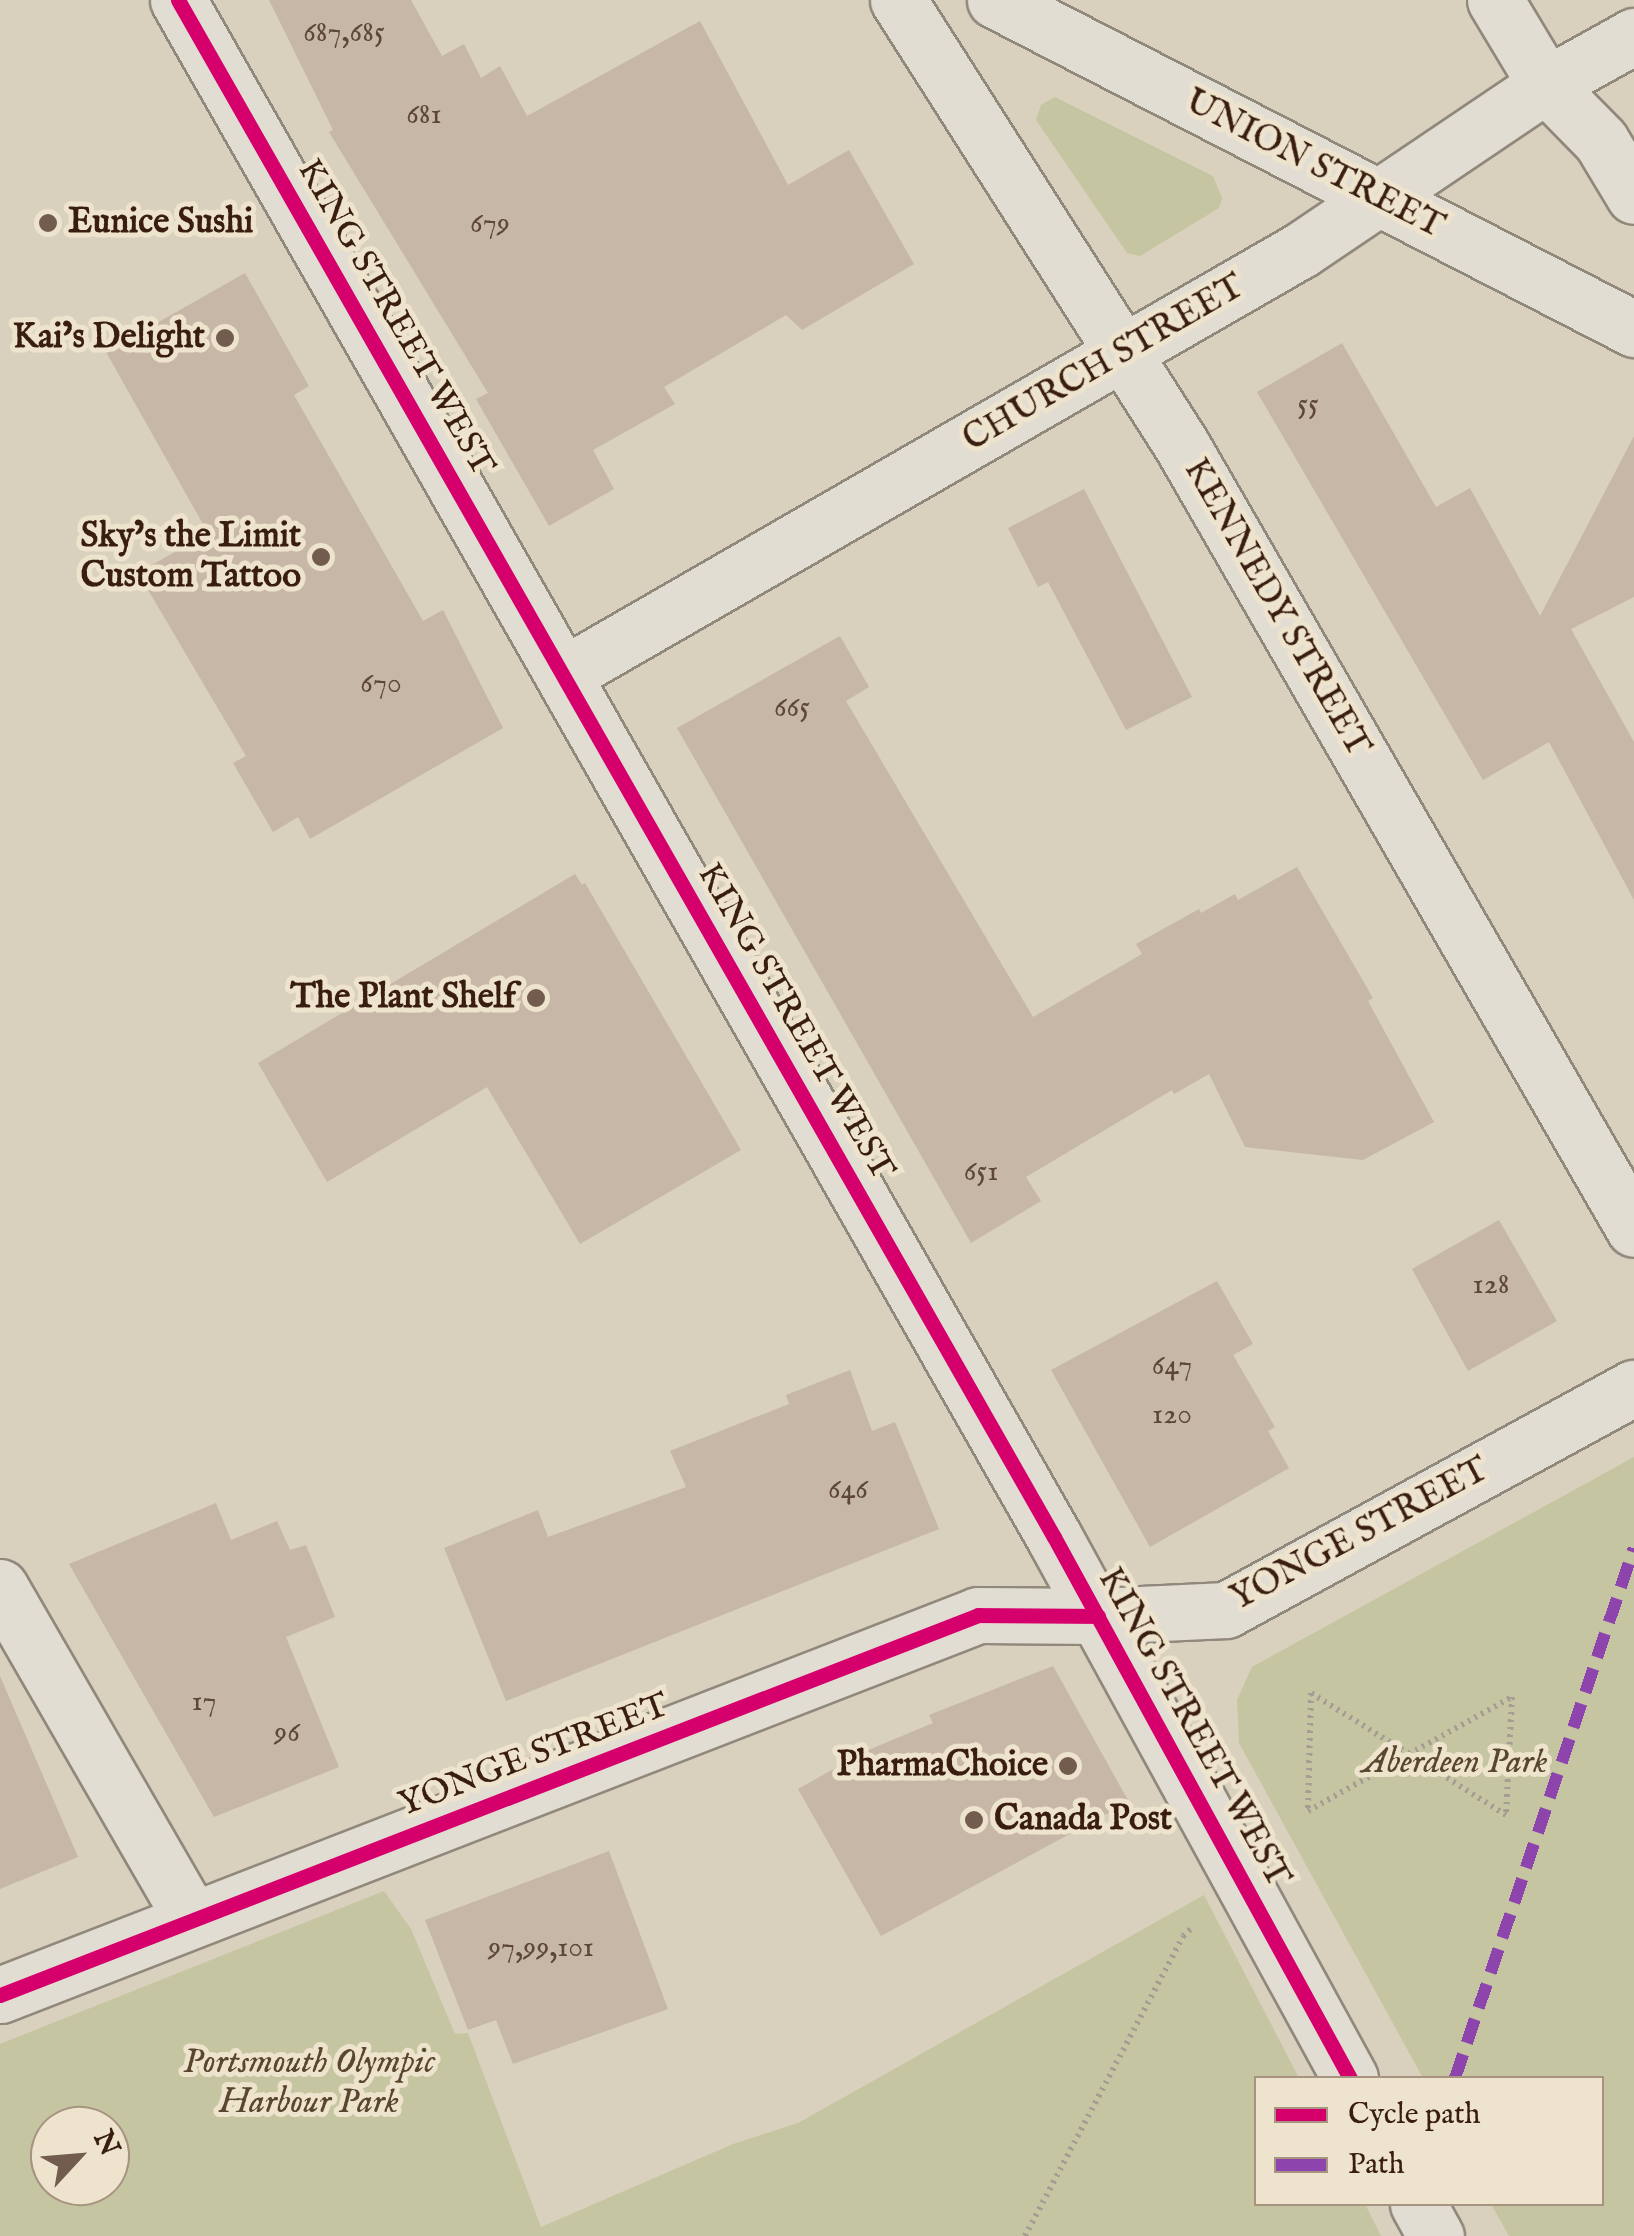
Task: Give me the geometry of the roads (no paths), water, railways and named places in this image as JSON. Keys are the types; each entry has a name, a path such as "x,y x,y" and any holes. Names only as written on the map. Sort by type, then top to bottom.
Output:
{"street":[{"name":"KING STREET WEST","path":"178,0 1098,1616 1349,2076"},
{"name":"KENNEDY STREET","path":"898,0 1181,444 1634,1229"},
{"name":"UNION STREET","path":"995,0 1634,329"},
{"path":"1495,0 1546,85 1601,142 1634,196"},
{"name":"CHURCH STREET","path":"562,675 1302,250 1546,85 1634,36"},
{"name":"YONGE STREET","path":"0,1995 978,1614 1098,1616 1226,1610 1634,1388"},
{"path":"0,1586 192,1919"},
{"path":"1419,2206 1436,2236"}],"place":[{"name":"Eunice Sushi","path":"48,223"},
{"name":"Kai’s Delight","path":"225,338"},
{"name":"Sky’s the Limit Custom Tattoo","path":"321,557"},
{"name":"The Plant Shelf","path":"536,998"},
{"name":"PharmaChoice","path":"1068,1766"},
{"name":"Canada Post","path":"974,1820"}],"park label":[{"name":"Aberdeen Park","path":"1455,1763"},
{"name":"Portsmouth Olympic Harbour Park","path":"309,2083"}]}
